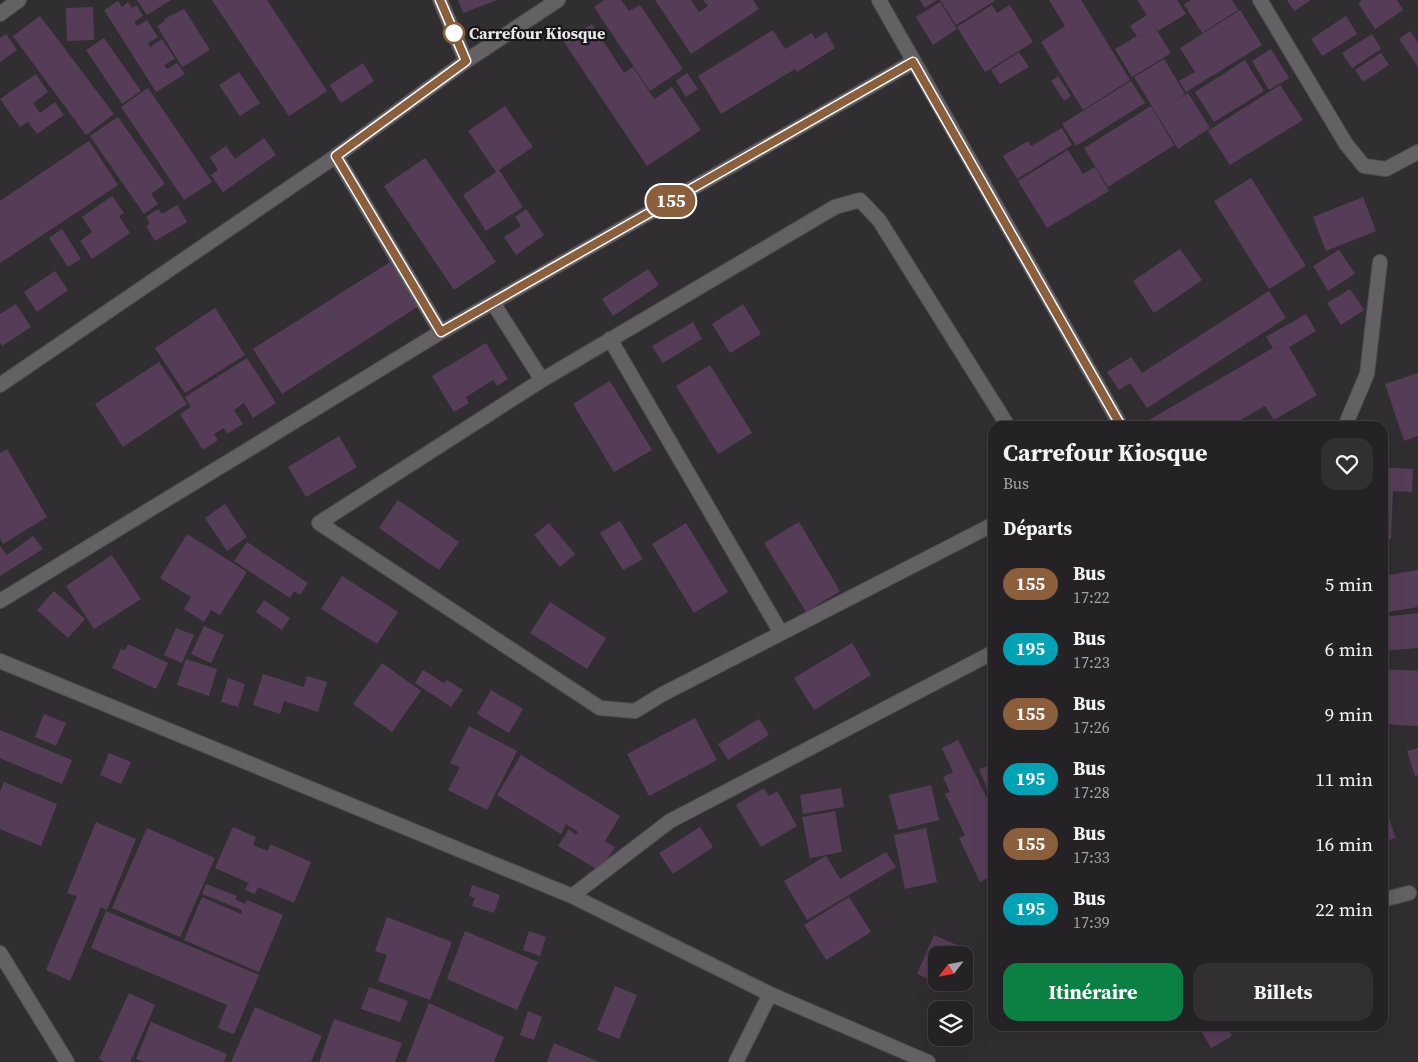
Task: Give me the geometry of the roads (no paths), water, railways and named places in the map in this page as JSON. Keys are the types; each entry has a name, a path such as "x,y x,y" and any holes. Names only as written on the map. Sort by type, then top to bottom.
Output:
{"street":[{"path":"0,14 19,0"},
{"path":"440,0 466,61"},
{"path":"0,385 336,156 466,61 558,0"},
{"path":"879,0 1118,421"},
{"path":"1260,0 1346,144 1364,166 1386,169 1418,152"},
{"path":"0,601 441,332 913,62"},
{"path":"336,156 441,332"},
{"path":"988,527 662,695 635,711 600,708 319,523 542,380 610,339 836,207 860,200 879,220 1005,421"},
{"path":"1347,421 1367,374 1380,262"},
{"path":"493,303 542,380"},
{"path":"610,339 781,633"},
{"path":"572,896 670,821 988,655"},
{"path":"0,660 572,896 770,994 928,1062"},
{"path":"1388,898 1409,893"},
{"path":"0,952 67,1062"},
{"path":"736,1062 770,994"}],"place":[{"name":"Carrefour Kiosque","path":"454,33"}]}
